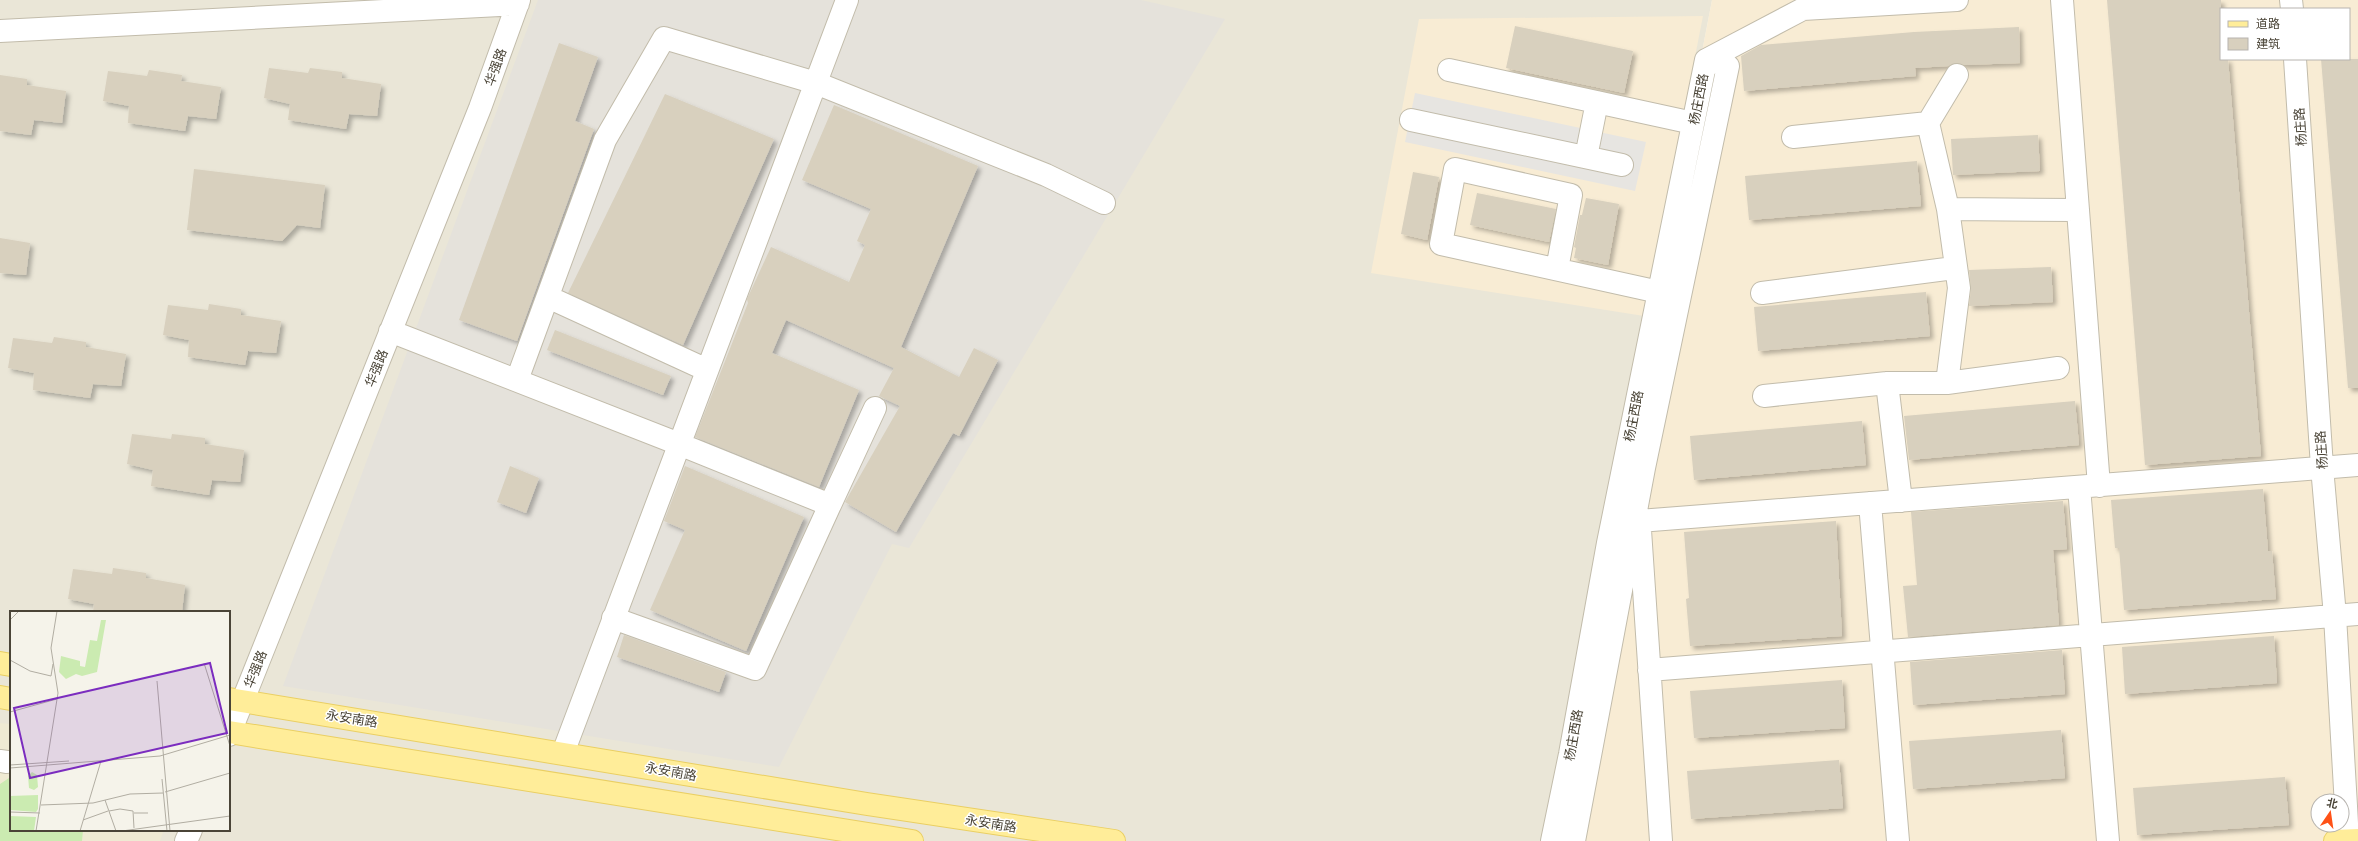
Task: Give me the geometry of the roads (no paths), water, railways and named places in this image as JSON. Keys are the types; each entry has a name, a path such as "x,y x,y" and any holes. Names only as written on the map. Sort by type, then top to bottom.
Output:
{"main road":[{"path":"0,664 10,665"},
{"path":"0,697 10,699"},
{"name":"永安南路","path":"236,700 867,804 1114,841"},
{"path":"230,733 850,836 912,841"}],"street":[{"path":"563,753 847,0"},
{"path":"1706,60 1803,9 1957,0"},
{"path":"2062,0 2078,210 2089,486 2091,635 2108,841"},
{"path":"0,31 518,2"},
{"name":"华强路","path":"230,728 236,700 390,331 480,108 518,2"},
{"path":"517,380 606,140 664,38 816,83 1046,174 1104,203"},
{"name":"杨庄西路","path":"1552,841 1570,754 1608,543 1706,60 1728,66 1638,512 1574,841"},
{"name":"杨庄路","path":"2295,60 2322,467 2335,616 2347,840"},
{"path":"1449,70 1693,123"},
{"path":"1947,383 1959,288 1954,268 1948,209 1928,123 1957,75"},
{"path":"1586,157 1597,102"},
{"path":"1411,120 1622,165"},
{"path":"1792,137 1928,123"},
{"path":"1557,270 1571,195 1455,169 1441,244 1557,270 1659,292"},
{"path":"1948,209 2078,210"},
{"path":"1762,293 1954,268"},
{"path":"548,297 707,370"},
{"path":"390,331 830,505"},
{"path":"1764,396 1887,383 1947,383 2058,368"},
{"path":"1887,383 1901,501"},
{"path":"614,618 755,669 875,408"},
{"path":"1661,841 1638,512 1901,501 2358,465"},
{"path":"1870,503 1898,841"},
{"path":"1650,670 2358,614"},
{"path":"186,841 191,831"}]}
